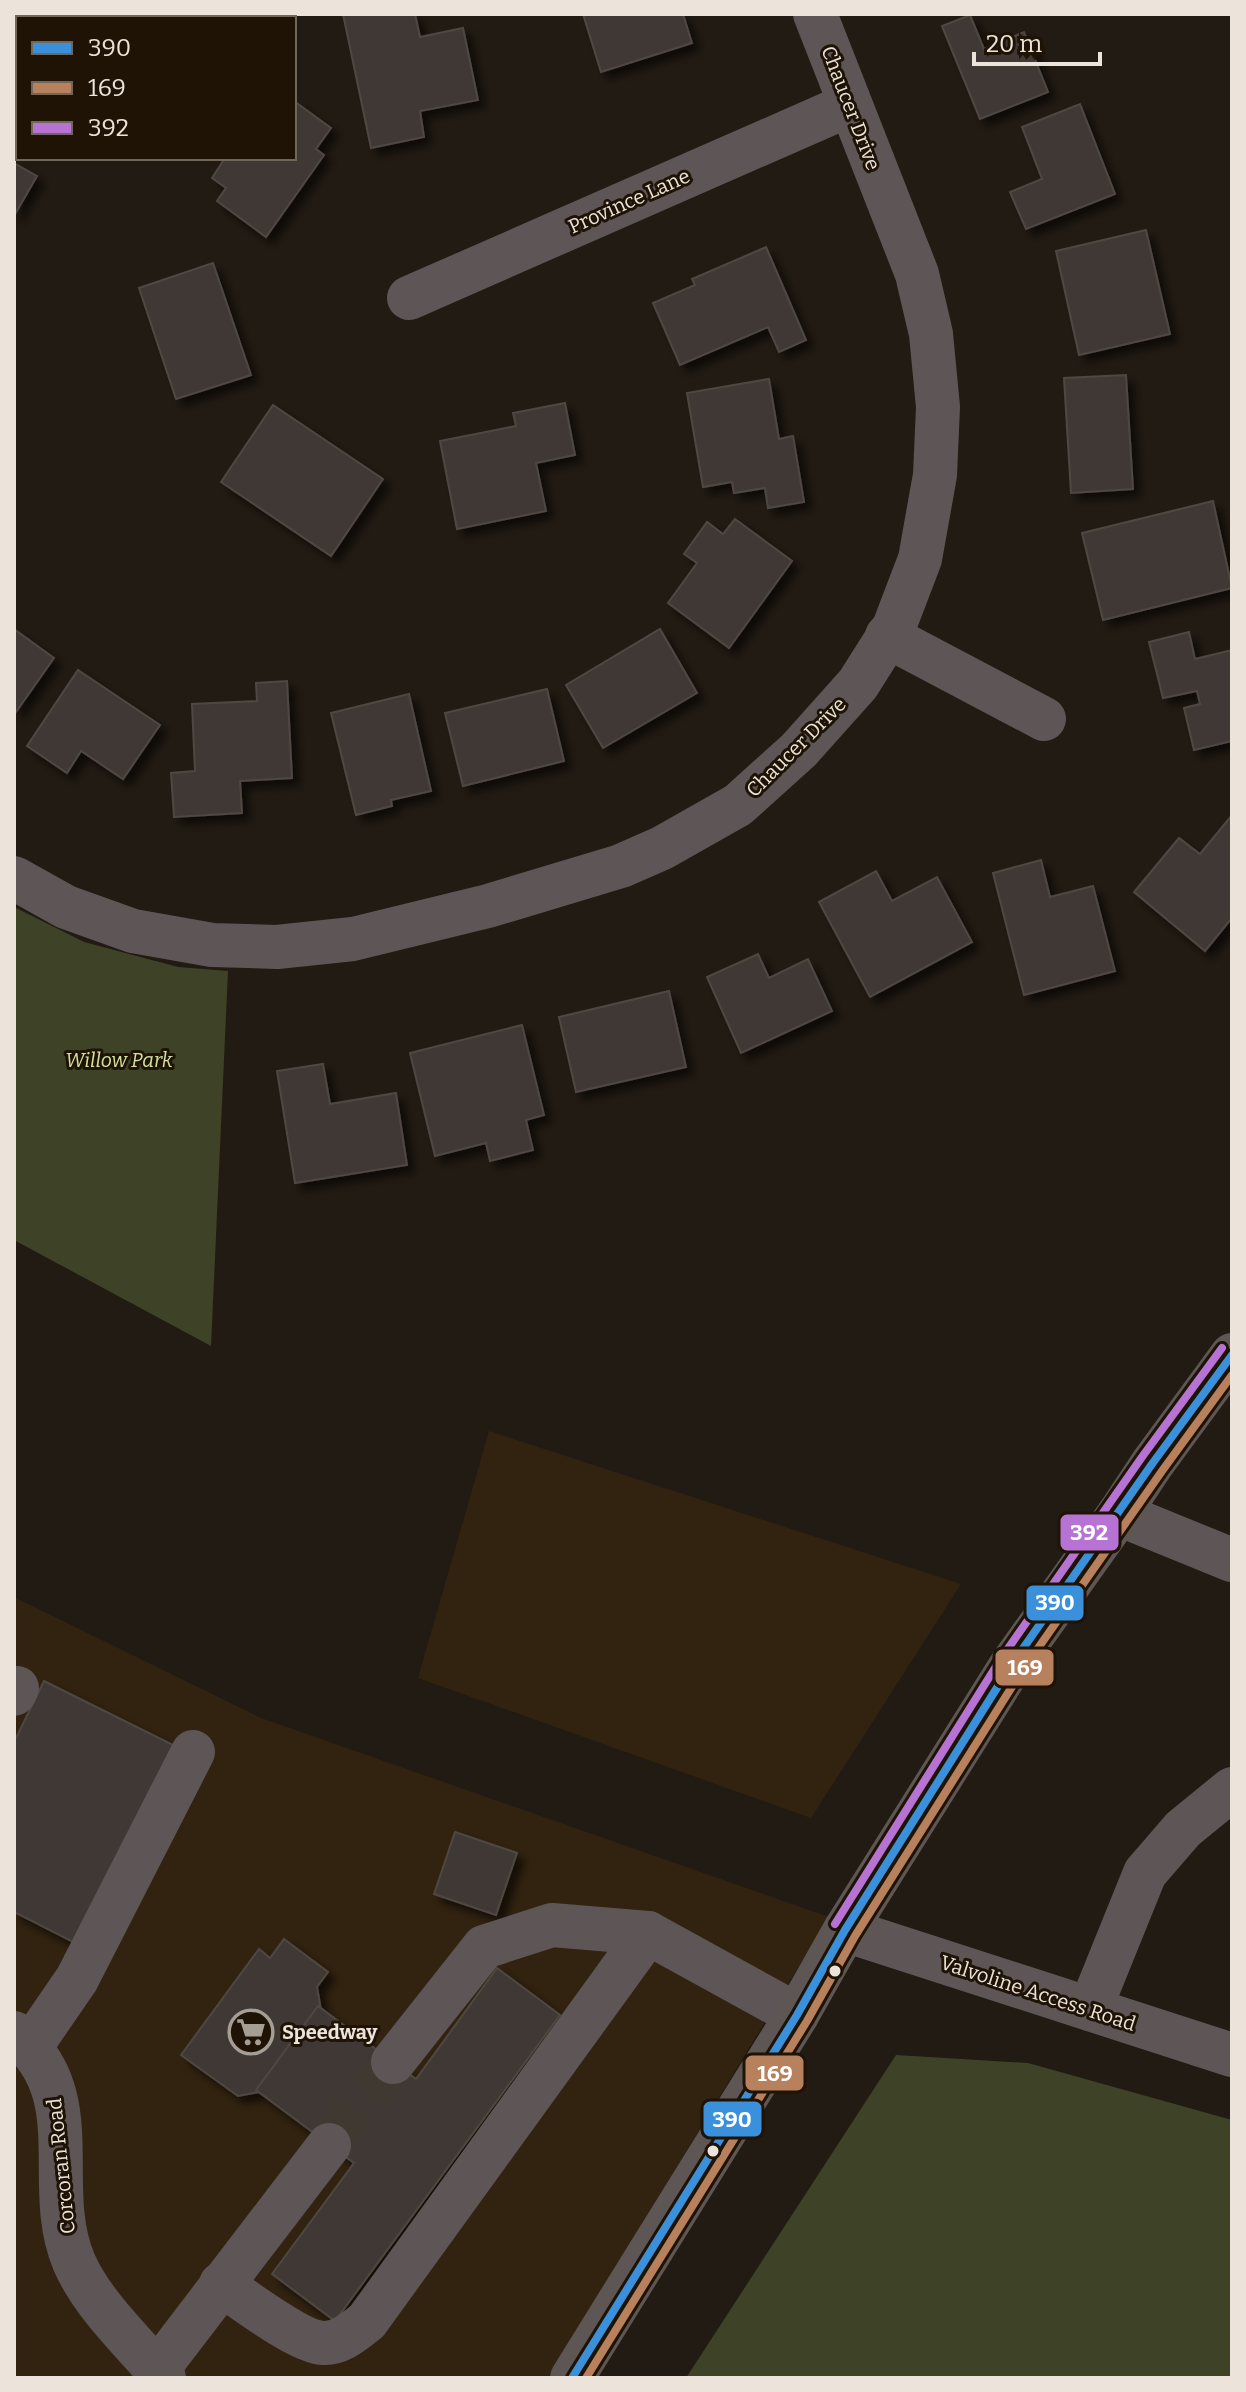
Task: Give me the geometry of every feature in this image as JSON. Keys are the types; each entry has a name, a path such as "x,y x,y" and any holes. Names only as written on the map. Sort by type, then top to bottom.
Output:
{"main road":[{"path":"572,2378 797,2015 845,1930 1010,1667 1232,1355"}],"street":[{"name":"Chaucer Drive","path":"14,878 66,907 133,931 212,945 277,947 353,939 488,906 621,866 662,848 738,805 799,750 858,684 894,627 920,559 935,475 938,407 931,334 917,274 815,14"},
{"name":"Province Lane","path":"409,298 849,105"},
{"path":"887,636 1044,719"},
{"path":"1119,1514 1232,1560"},
{"path":"22,2039 77,1979 193,1752"},
{"path":"1090,2009 1145,1873 1183,1829 1232,1789"},
{"path":"393,2062 484,1947 552,1925 648,1933 797,2015"},
{"name":"Valvoline Access Road","path":"845,1930 1232,2055"},
{"path":"221,2284 300,2336 323,2343 344,2338 367,2321 648,1933"},
{"name":"Corcoran Road","path":"22,2039 45,2066 56,2097 62,2141 63,2222 73,2260 87,2287 161,2374"},
{"path":"161,2374 221,2284 329,2145"}],"shaded area":[{"path":"489,1431 961,1584 811,1818 418,1678"},
{"path":"14,1597 261,1718 829,1917 548,2378 14,2378"}],"green space":[{"name":"Willow Park","path":"14,907 84,942 178,967 228,971 211,1346 14,1240"},
{"path":"896,2055 1028,2063 1232,2120 1232,2378 686,2378"}],"building":[{"path":"76,14 143,14 142,16"},
{"path":"343,14 415,14 420,37 463,28 478,100 420,111 424,137 371,148"},
{"path":"583,14 683,14 692,43 601,72"},
{"path":"970,15 984,49 1024,32 1048,92 980,119 942,26"},
{"path":"16,58 16,138 14,137"},
{"path":"296,102 331,128 316,149 324,155 266,237 217,201 226,188 212,178 224,160 296,160"},
{"path":"1080,104 1115,194 1026,229 1010,192 1042,179 1022,127"},
{"path":"14,163 37,176 14,216"},
{"path":"1146,230 1170,334 1079,355 1056,251"},
{"path":"766,247 806,340 779,352 768,327 680,365 653,303 695,285 692,279"},
{"path":"213,263 251,375 176,399 139,288"},
{"path":"1126,375 1133,489 1071,493 1064,378"},
{"path":"769,379 779,439 793,436 804,502 768,508 765,488 734,493 732,482 703,487 687,393"},
{"path":"565,403 575,455 536,463 546,511 457,529 440,441 516,426 513,413"},
{"path":"273,405 383,479 331,556 221,482"},
{"path":"1213,501 1232,588 1103,620 1082,533"},
{"path":"735,519 792,561 729,648 668,603 697,563 684,554 707,522 723,534"},
{"path":"14,629 54,658 16,712 14,710"},
{"path":"660,629 697,693 603,748 566,685"},
{"path":"1189,632 1195,659 1232,650 1232,741 1194,750 1184,708 1200,704 1197,691 1163,698 1149,642"},
{"path":"78,670 160,725 123,779 81,751 67,773 27,746"},
{"path":"287,681 292,778 240,781 242,813 174,817 171,773 195,771 192,704 257,701 256,683"},
{"path":"547,689 564,761 463,786 445,713"},
{"path":"409,694 431,791 391,800 392,806 356,815 331,713"},
{"path":"1232,815 1232,918 1205,951 1134,892 1179,838 1200,854"},
{"path":"1041,860 1050,897 1093,886 1115,971 1024,995 993,873"},
{"path":"876,871 892,901 937,877 972,942 870,997 819,902"},
{"path":"758,954 769,978 808,959 832,1011 741,1053 707,977"},
{"path":"669,991 686,1067 576,1092 559,1017"},
{"path":"522,1025 544,1115 526,1120 533,1150 490,1161 486,1143 435,1156 410,1053"},
{"path":"323,1064 330,1104 396,1093 407,1165 295,1183 277,1071"},
{"path":"44,1681 179,1748 81,1946 14,1912 14,1742"},
{"path":"455,1832 517,1853 496,1915 434,1894"},
{"name":"Speedway","path":"284,1939 328,1972 317,1987 321,2010 259,2092 238,2096 181,2055 259,1949 270,1958"},
{"name":"Speedway","path":"497,1968 560,2015 335,2321 272,2274 354,2163 256,2090 318,2006 416,2079"}],"tunnel":[{"path":"329,2145 393,2062"}],"transit line":[{"name":"392","path":"835,1924 1000,1660 1222,1348"},
{"name":"390","path":"572,2378 797,2015 845,1930 1010,1667 1232,1355"},
{"name":"169","path":"586,2378 807,2021 855,1936 1020,1674 1232,1375"}],"place":[{"name":"Speedway","path":"251,2032"}]}
